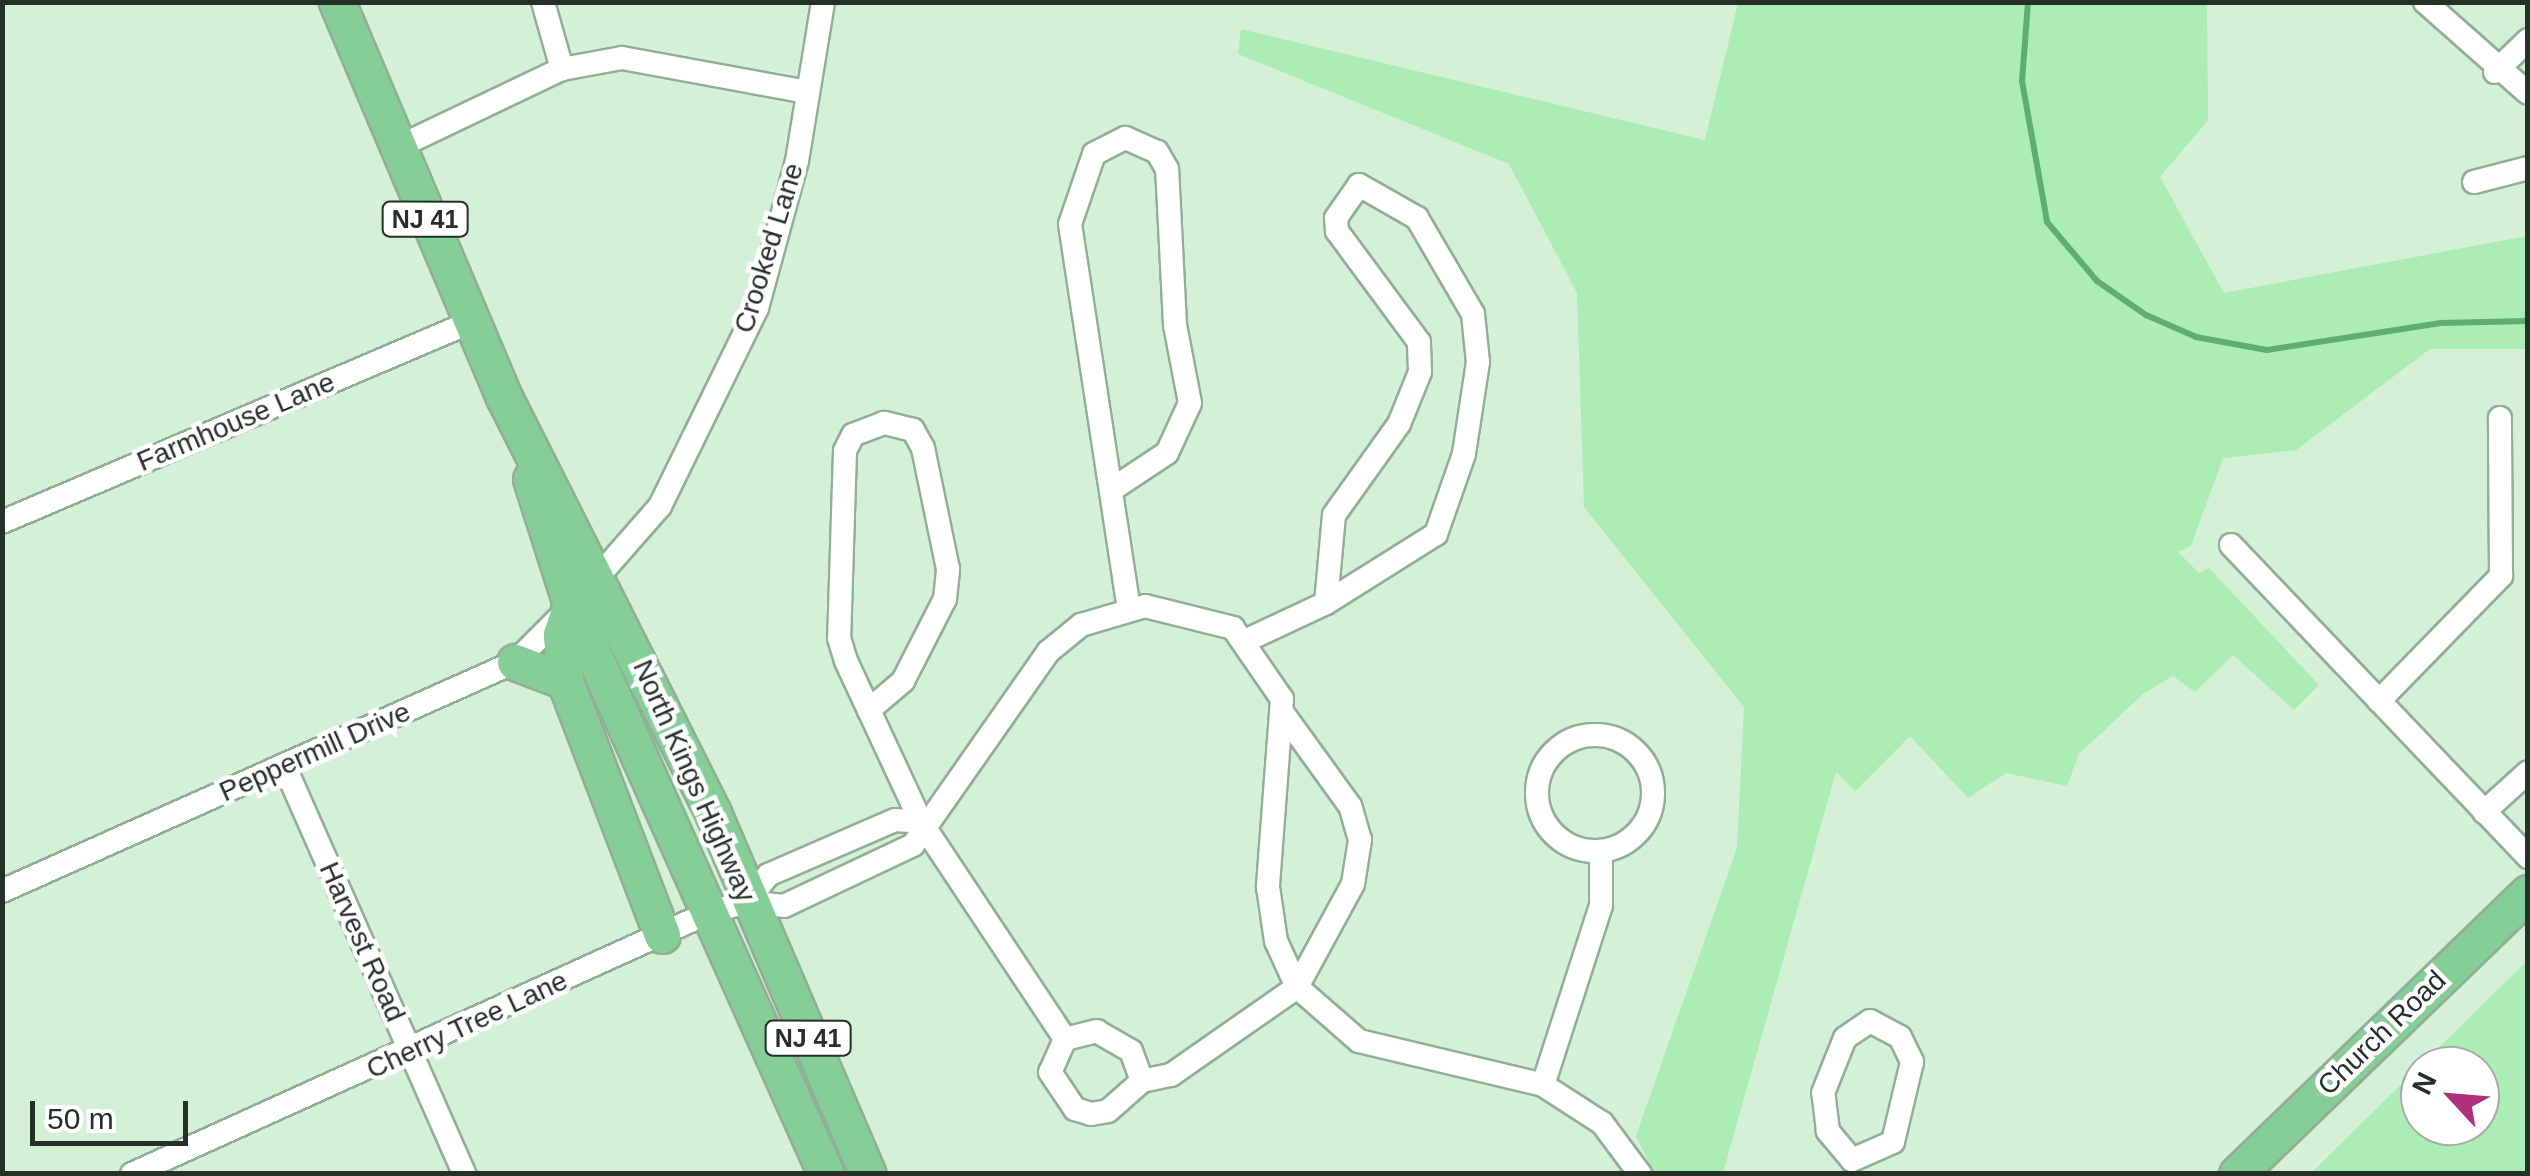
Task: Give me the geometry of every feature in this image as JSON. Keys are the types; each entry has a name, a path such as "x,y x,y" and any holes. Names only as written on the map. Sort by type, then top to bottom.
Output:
{"main road":[{"name":"North Kings Highway","path":"317,2 346,40"},
{"name":"North Kings Highway","path":"337,2 346,40 504,397 601,576 868,1174"},
{"name":"North Kings Highway","path":"504,397 571,604 826,1174"},
{"path":"571,604 561,635 565,681 662,935"},
{"path":"515,662 565,681"},
{"name":"Church Road","path":"2237,1174 2528,893"}],"street":[{"path":"543,2 562,68"},
{"name":"Crooked Lane","path":"601,576 660,506 756,308 808,92 823,2"},
{"path":"2425,2 2495,72 2528,93"},
{"path":"2495,72 2528,40"},
{"path":"394,149 562,68 622,58 808,92"},
{"path":"1112,490 1167,453 1190,403 1174,325 1168,169 1157,152 1125,138 1094,154 1070,224 1129,609"},
{"path":"2474,182 2528,168"},
{"path":"1142,1081 1131,1051 1113,1037 1078,1031 1065,1040 1050,1072 1075,1109 1108,1111 1142,1081 1172,1075 1297,987 1353,884 1360,840 1350,806 1282,712 1245,640 1326,602 1436,534 1464,454 1478,362 1473,314 1416,218 1360,186 1336,218 1337,231 1419,342 1420,372 1399,424 1334,516 1326,602"},
{"name":"Farmhouse Lane","path":"2,522 471,322"},
{"path":"2379,702 2502,576 2500,418"},
{"path":"869,710 903,681 945,599 948,570 923,448 913,430 884,423 853,435 838,488 838,638 869,710 921,822 1065,1040"},
{"path":"2230,545 2528,857"},
{"name":"Peppermill Drive","path":"2,891 515,662 601,576"},
{"name":"Cherry Tree Lane","path":"132,1174 160,1168 710,912 747,902 784,906 912,845 921,822 958,790 1048,652 1081,625 1129,609 1181,608 1245,640"},
{"path":"1282,712 1268,887 1276,941 1297,987 1360,1040 1543,1086 1602,1123 1640,1174"},
{"path":"1584,735 1624,742 1654,790 1642,828 1601,851 1556,838 1538,806 1552,753 1584,735"},
{"name":"Harvest Road","path":"284,765 464,1174"},
{"path":"2484,812 2528,772"},
{"path":"747,902 768,874 895,820 921,822"},
{"path":"1543,1086 1601,905 1601,851"},
{"path":"1870,1022 1900,1036 1912,1062 1893,1142 1850,1167 1828,1131 1823,1092 1845,1038 1870,1022"}],"green space":[{"path":"1738,3 2207,3 2208,120 2160,177 2224,293 2527,236 2527,349 2430,349 2296,450 2223,458 2191,546 2178,552 2199,573 2209,568 2319,685 2294,710 2233,655 2195,692 2173,676 2143,694 2079,754 2067,786 2006,773 1968,798 1910,736 1855,791 1836,772 1723,1173 1654,1173 1636,1136 1737,848 1744,707 1584,507 1577,293 1509,164 1238,54 1241,29 1705,140"},
{"path":"2527,961 2527,1173 2311,1173 2400,1086 2400,1146 2500,1146 2500,1046 2440,1046"}],"waterway":[{"path":"2028,2 2022,81 2047,222 2097,281 2146,315 2196,337 2267,350 2441,323 2528,321"}]}
